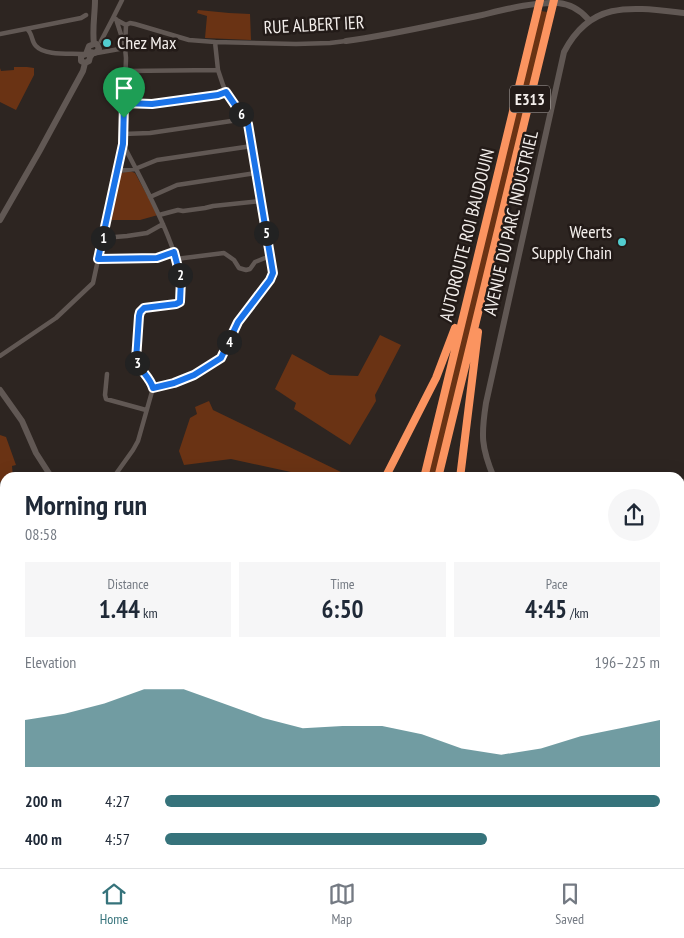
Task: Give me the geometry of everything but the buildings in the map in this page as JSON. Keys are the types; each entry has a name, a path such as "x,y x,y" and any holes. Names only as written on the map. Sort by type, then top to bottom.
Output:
{"highway":[{"name":"AUTOROUTE ROI BAUDOUIN","path":"425,472 540,0"},
{"name":"AUTOROUTE ROI BAUDOUIN","path":"439,472 554,0"},
{"path":"389,472 436,378 465,306"},
{"path":"461,472 479,324 478,313"}],"street":[{"path":"0,220 83,71 93,37 95,0"},
{"path":"90,52 115,18 122,0"},
{"name":"RUE ALBERT IER","path":"126,25 130,23 135,24 189,40 296,44 346,41 404,31 521,6 545,3 559,3 569,6 582,12 588,19"},
{"name":"AVENUE DU PARC INDUSTRIEL","path":"492,472 482,441 486,403 564,52 578,29 588,19 599,12 614,7 684,13"},
{"path":"0,34 80,18 86,15"},
{"path":"0,356 56,318 93,283 123,144 126,25 115,18"},
{"path":"115,18 125,48"},
{"path":"28,29 34,43 44,52 74,53 125,48"},
{"path":"153,388 174,383 194,375 221,358 238,322 270,280 273,273 248,124 226,92 218,70 215,42"},
{"path":"126,71 218,70"},
{"path":"124,103 152,104 218,95 226,92"},
{"path":"123,134 150,133 245,119"},
{"path":"117,472 136,445 153,388 151,380 139,366 136,358 140,312 144,308 180,302 181,279 164,224 123,144"},
{"path":"117,172 135,169 157,160 252,146"},
{"path":"150,196 177,185 256,172"},
{"path":"159,216 178,210 261,201"},
{"path":"103,238 148,233 164,224"},
{"path":"98,259 157,258 174,252"},
{"path":"176,259 224,253 235,261 239,268 246,270 255,262 270,256"},
{"path":"107,374 106,399 146,410"},
{"path":"0,390 22,421 36,453 48,472"}],"shaded area":[{"path":"198,10 250,14 251,40 205,38 207,16 197,13"},
{"path":"540,11 548,12 436,472 428,472"},
{"path":"14,67 34,68 34,75 16,110 0,102 0,68 1,71 14,70"},
{"path":"130,171 135,173 158,215 140,220 109,220 120,174"},
{"path":"380,335 401,345 375,395 376,401 350,445 294,409 296,403 275,389 292,354 330,375 358,376"},
{"path":"209,401 213,410 341,472 291,472 231,459 184,465 179,451 190,418 197,414 195,407"},
{"path":"0,435 6,437 16,465 12,466 13,472 0,472"}],"place":[{"name":"Chez Max","path":"107,43"},
{"name":"Weerts Supply Chain","path":"622,242"}],"route":[{"path":"226,92 248,124 273,273 270,280 238,322 221,358 194,375 174,383 153,388 151,380 136,360 139,316 144,308 180,302 182,284 174,252 157,258 98,259 123,144 124,118 124,103 152,104 218,95 226,92"}]}
